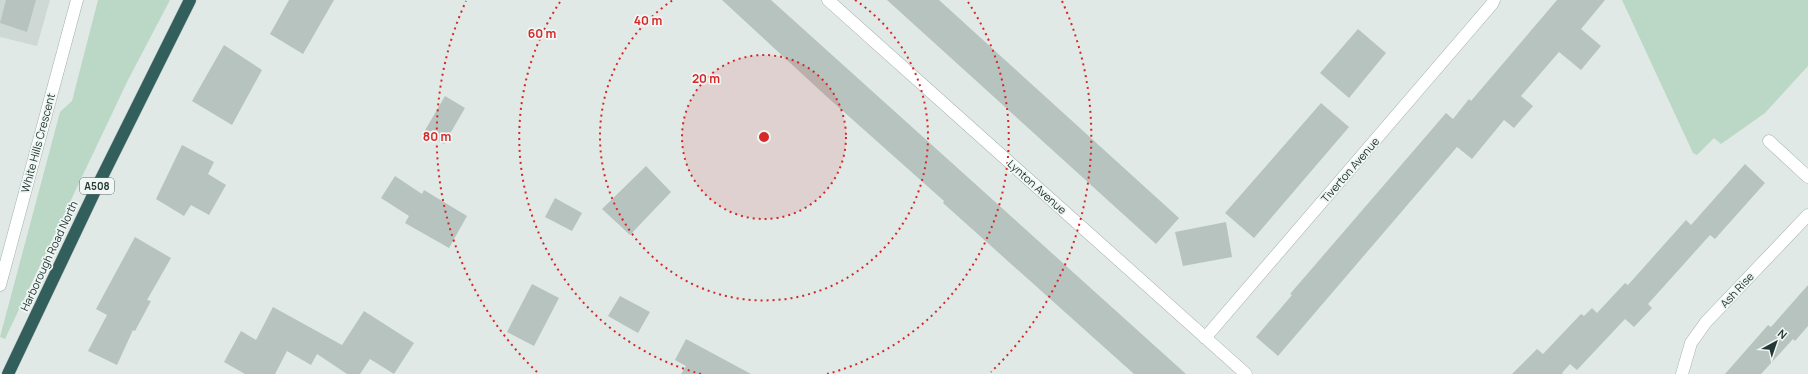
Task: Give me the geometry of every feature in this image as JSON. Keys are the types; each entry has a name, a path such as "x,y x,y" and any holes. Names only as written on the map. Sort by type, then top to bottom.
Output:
{"highway":[{"name":"Harborough Road North","path":"8,374 94,193 190,0"}],"street":[{"name":"White Hills Crescent","path":"1,280 77,0"},
{"name":"Lynton Avenue","path":"828,0 1246,374"},
{"name":"Tiverton Avenue","path":"1206,338 1494,0"},
{"path":"1769,141 1808,177"},
{"name":"Ash Rise","path":"1682,374 1691,343 1706,322 1808,215"}],"shaded area":[{"path":"0,0 50,0 37,46 0,37"}],"green space":[{"path":"98,0 170,0 128,80 5,339 0,337 60,112 72,101"},
{"path":"1622,0 1808,0 1808,66 1765,113 1721,144 1714,138 1697,155 1693,153"}],"building":[{"path":"6,0 36,0 27,32 0,23"},
{"path":"289,0 334,0 303,54 270,34"},
{"path":"722,0 771,0 1186,374 1134,374 943,203 944,201 826,96"},
{"path":"887,0 939,0 1179,218 1156,244"},
{"path":"1557,0 1605,0 1581,29 1601,46 1581,70 1559,52 1521,96 1533,106 1514,128 1504,120 1472,159 1457,147 1278,356 1256,337 1292,295 1290,294 1446,113 1453,119 1469,99 1471,101"},
{"path":"1358,29 1386,53 1349,98 1320,73"},
{"path":"224,45 262,70 232,125 192,101"},
{"path":"445,96 465,108 444,144 424,132"},
{"path":"1321,103 1349,127 1254,238 1225,213"},
{"path":"182,145 214,162 208,174 226,185 209,215 191,205 184,216 156,199"},
{"path":"1745,164 1765,183 1715,239 1710,235 1648,304 1652,308 1634,327 1625,319 1577,370 1570,364 1562,373 1563,374 1512,374 1537,349 1543,354 1581,314 1584,316 1592,308 1597,313 1625,283 1628,285 1686,220 1691,225"},
{"path":"646,166 671,192 630,235 602,209"},
{"path":"395,176 422,194 424,190 467,216 449,248 405,223 409,216 381,198"},
{"path":"555,198 582,213 572,231 545,217"},
{"path":"1226,222 1232,257 1183,266 1175,232"},
{"path":"135,237 171,258 147,300 151,301 135,331 133,330 117,365 88,351 107,315 96,309"},
{"path":"532,284 559,298 534,346 507,332"},
{"path":"1808,285 1808,326 1795,341 1793,339 1761,374 1725,374 1768,325 1771,327"},
{"path":"620,296 650,312 638,333 608,316"},
{"path":"273,307 342,345 364,311 414,343 394,374 370,359 360,374 347,374 317,354 311,365 287,351 275,374 245,374 224,362 241,331 256,340"},
{"path":"686,339 751,374 681,374 686,366 675,360"}]}
